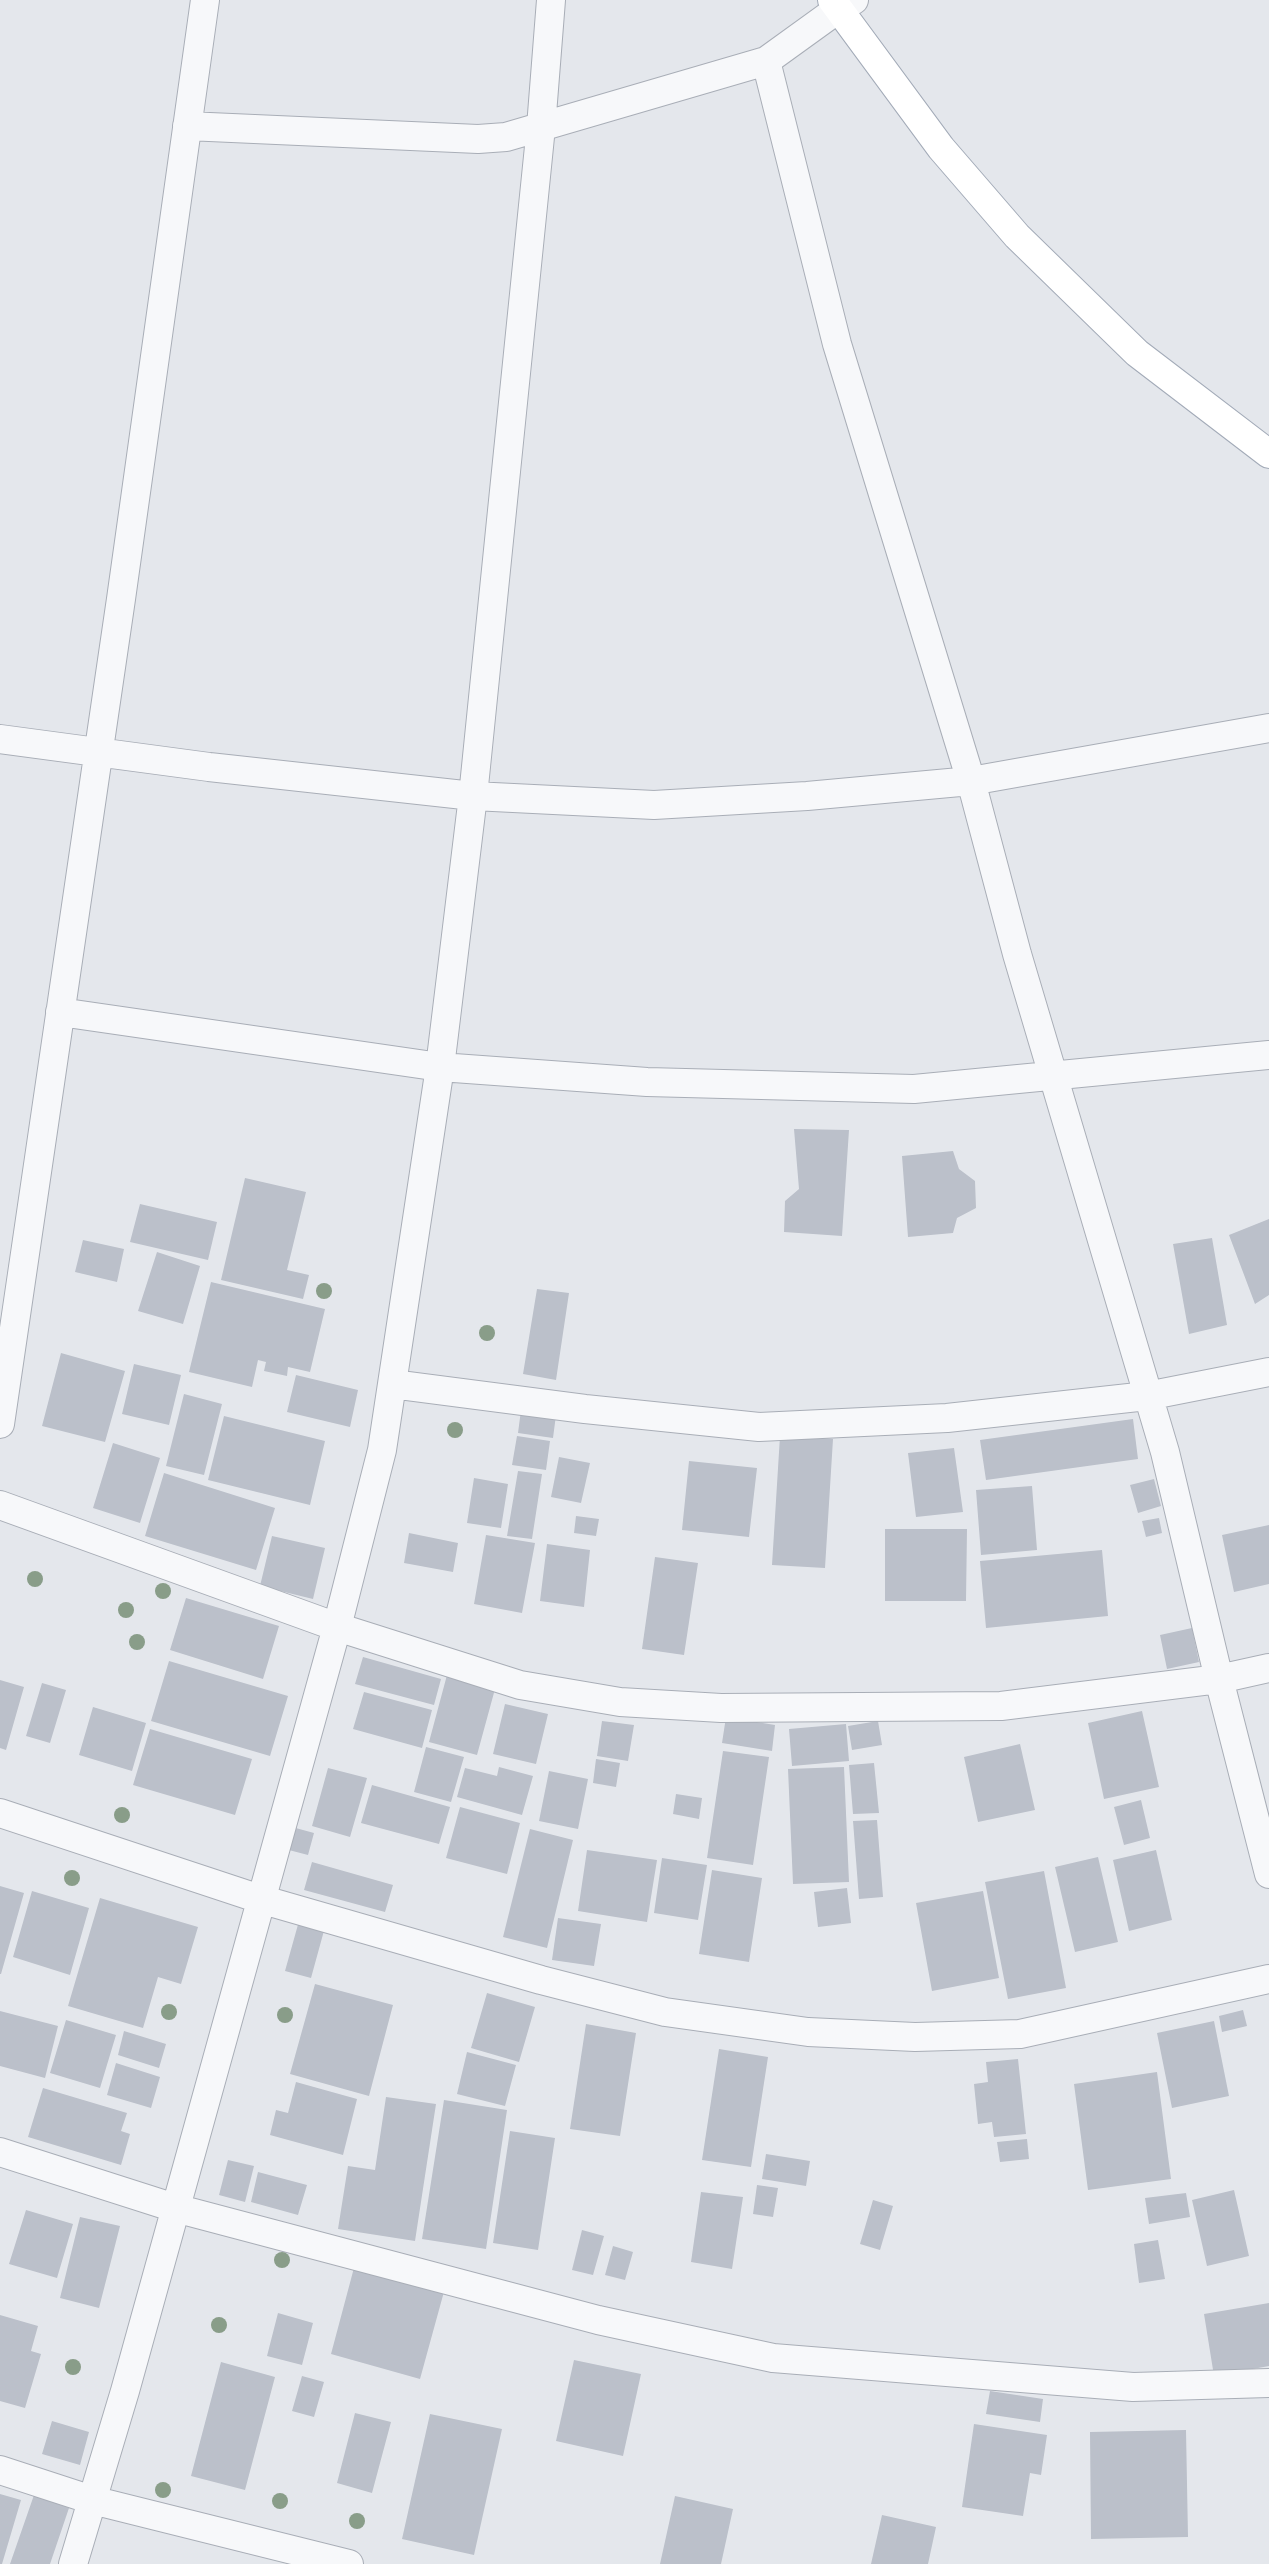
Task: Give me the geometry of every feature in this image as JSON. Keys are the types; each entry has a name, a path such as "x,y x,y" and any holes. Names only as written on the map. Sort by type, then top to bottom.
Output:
{"main road":[{"path":"841,3 941,148 1016,236 1137,354 1269,454"}],"street":[{"path":"0,1424 205,0"},
{"path":"72,2564 125,2391 337,1627 382,1450 440,1067 473,796 551,0"},
{"path":"187,126 478,139 506,137 766,61 841,3"},
{"path":"766,61 837,344 970,781 1017,954 1165,1452 1219,1679 1269,1874"},
{"path":"0,739 209,766 473,796 654,805 807,796 970,781 1269,728"},
{"path":"60,1012 440,1067 647,1082 914,1089 1269,1055"},
{"path":"392,1384 585,1409 759,1427 947,1418 1147,1396 1269,1372"},
{"path":"0,1505 337,1627 520,1685 620,1702 720,1708 1001,1706 1219,1679 1269,1668"},
{"path":"0,1813 260,1899 541,1980 665,2012 808,2032 915,2037 1020,2034 1269,1979"},
{"path":"0,2152 175,2208 598,2320 773,2358 1133,2387 1269,2383"},
{"path":"0,2470 92,2500 349,2564"}],"building":[{"path":"794,1129 849,1130 842,1236 784,1232 785,1201 799,1189"},
{"path":"953,1151 959,1169 975,1181 976,1208 957,1218 953,1233 908,1237 902,1156"},
{"path":"245,1178 306,1192 287,1270 309,1275 303,1299 221,1280"},
{"path":"140,1204 217,1222 208,1260 130,1242"},
{"path":"1269,1219 1269,1295 1255,1304 1229,1235"},
{"path":"1212,1238 1227,1325 1189,1334 1173,1244"},
{"path":"83,1240 124,1249 117,1282 75,1272"},
{"path":"157,1252 200,1266 183,1324 138,1311"},
{"path":"211,1282 325,1309 310,1372 288,1367 287,1376 264,1371 266,1362 258,1360 252,1387 189,1372"},
{"path":"537,1289 569,1293 556,1380 523,1374"},
{"path":"61,1353 125,1371 105,1442 42,1426"},
{"path":"134,1364 181,1375 169,1425 122,1414"},
{"path":"296,1375 358,1390 350,1427 287,1412"},
{"path":"184,1394 222,1404 204,1475 166,1466"},
{"path":"521,1410 556,1415 553,1438 518,1433"},
{"path":"224,1416 325,1441 310,1505 208,1480"},
{"path":"1133,1419 1138,1459 986,1480 980,1440"},
{"path":"517,1436 550,1441 546,1470 512,1465"},
{"path":"780,1436 833,1439 825,1568 772,1565"},
{"path":"113,1443 160,1458 140,1523 93,1508"},
{"path":"954,1448 963,1512 916,1517 908,1453"},
{"path":"559,1457 590,1463 581,1503 551,1497"},
{"path":"689,1461 757,1468 749,1537 682,1530"},
{"path":"518,1471 542,1474 532,1539 507,1536"},
{"path":"164,1473 275,1508 256,1570 145,1536"},
{"path":"474,1478 508,1484 501,1528 467,1523"},
{"path":"1154,1479 1161,1506 1138,1513 1130,1485"},
{"path":"1032,1486 1037,1550 981,1555 976,1490"},
{"path":"576,1516 599,1519 596,1536 574,1533"},
{"path":"1159,1518 1162,1533 1146,1537 1142,1521"},
{"path":"1269,1525 1269,1584 1234,1592 1222,1535"},
{"path":"885,1529 967,1529 966,1601 885,1601"},
{"path":"409,1533 458,1543 453,1572 404,1563"},
{"path":"486,1535 535,1543 522,1613 474,1604"},
{"path":"272,1536 325,1548 313,1599 260,1586"},
{"path":"547,1544 590,1550 584,1607 540,1601"},
{"path":"1102,1550 1108,1616 986,1628 980,1561"},
{"path":"655,1557 698,1563 684,1655 642,1649"},
{"path":"186,1598 279,1626 263,1679 170,1650"},
{"path":"1192,1628 1199,1662 1167,1669 1160,1635"},
{"path":"363,1657 441,1679 434,1705 355,1684"},
{"path":"169,1661 288,1696 270,1756 151,1721"},
{"path":"447,1675 495,1689 477,1755 429,1742"},
{"path":"0,1680 24,1687 6,1750 0,1748"},
{"path":"42,1683 66,1690 50,1743 26,1736"},
{"path":"364,1692 432,1710 422,1748 353,1729"},
{"path":"505,1704 548,1714 536,1764 493,1754"},
{"path":"93,1707 146,1723 132,1771 79,1755"},
{"path":"1142,1711 1159,1787 1104,1799 1088,1723"},
{"path":"726,1717 775,1725 772,1751 722,1743"},
{"path":"602,1721 634,1725 628,1761 597,1756"},
{"path":"878,1721 882,1745 852,1750 848,1726"},
{"path":"846,1724 849,1761 792,1766 789,1729"},
{"path":"150,1729 252,1759 235,1815 133,1785"},
{"path":"1020,1744 1035,1810 978,1822 964,1757"},
{"path":"426,1747 464,1757 451,1802 414,1792"},
{"path":"723,1751 769,1757 753,1865 707,1858"},
{"path":"596,1759 620,1763 616,1787 593,1783"},
{"path":"874,1763 879,1813 853,1814 849,1765"},
{"path":"499,1767 533,1776 522,1815 457,1797 465,1768 497,1776"},
{"path":"844,1767 849,1882 793,1884 788,1769"},
{"path":"328,1768 367,1778 350,1837 312,1826"},
{"path":"549,1771 588,1779 578,1829 539,1821"},
{"path":"372,1785 450,1807 439,1844 361,1823"},
{"path":"676,1794 702,1798 699,1819 673,1814"},
{"path":"1141,1800 1150,1838 1124,1845 1114,1807"},
{"path":"460,1807 520,1823 507,1874 446,1858"},
{"path":"877,1820 883,1897 859,1899 853,1821"},
{"path":"292,1827 314,1833 308,1855 285,1849"},
{"path":"530,1829 573,1840 547,1948 503,1937"},
{"path":"587,1850 657,1860 647,1922 578,1911"},
{"path":"1156,1850 1172,1920 1129,1931 1113,1860"},
{"path":"1098,1857 1118,1942 1075,1952 1055,1867"},
{"path":"662,1858 707,1865 698,1920 654,1913"},
{"path":"312,1862 393,1885 385,1912 304,1890"},
{"path":"712,1870 762,1878 749,1962 699,1954"},
{"path":"1044,1871 1066,1988 1008,1999 985,1882"},
{"path":"0,1886 24,1893 1,1974 0,1974"},
{"path":"847,1888 851,1923 818,1927 814,1892"},
{"path":"32,1891 89,1908 70,1975 13,1957"},
{"path":"983,1891 999,1978 932,1991 916,1903"},
{"path":"100,1898 198,1927 181,1984 158,1977 143,2028 68,2006"},
{"path":"558,1918 601,1924 594,1966 552,1960"},
{"path":"299,1921 325,1927 311,1978 285,1971"},
{"path":"315,1984 393,2005 369,2096 290,2074"},
{"path":"487,1993 535,2007 519,2062 471,2048"},
{"path":"1243,2010 1247,2026 1222,2032 1219,2016"},
{"path":"0,2011 58,2026 45,2078 0,2066"},
{"path":"66,2020 116,2035 100,2088 50,2073"},
{"path":"1214,2021 1229,2096 1172,2108 1157,2033"},
{"path":"586,2024 636,2033 620,2136 570,2129"},
{"path":"124,2031 166,2044 159,2068 118,2055"},
{"path":"719,2049 768,2057 751,2167 702,2160"},
{"path":"467,2052 516,2065 505,2106 457,2094"},
{"path":"1018,2059 1026,2134 994,2137 992,2122 978,2124 974,2084 988,2082 986,2062"},
{"path":"116,2063 160,2077 151,2108 107,2095"},
{"path":"1157,2072 1171,2179 1088,2190 1074,2084"},
{"path":"296,2082 357,2099 343,2155 270,2135 276,2110 288,2113"},
{"path":"43,2088 127,2113 121,2131 130,2134 121,2165 28,2137"},
{"path":"386,2097 436,2104 415,2241 338,2229 348,2166 375,2170"},
{"path":"444,2100 507,2110 486,2249 422,2239"},
{"path":"510,2131 555,2138 538,2250 493,2243"},
{"path":"1027,2139 1029,2159 1000,2162 997,2142"},
{"path":"766,2154 810,2161 806,2186 762,2179"},
{"path":"228,2160 254,2166 245,2202 219,2195"},
{"path":"258,2172 307,2185 298,2215 251,2202"},
{"path":"757,2185 778,2188 773,2217 753,2214"},
{"path":"1234,2190 1249,2256 1207,2266 1192,2200"},
{"path":"701,2192 743,2197 732,2269 691,2262"},
{"path":"1186,2193 1190,2217 1149,2224 1145,2198"},
{"path":"873,2200 893,2206 880,2250 860,2244"},
{"path":"26,2210 73,2224 57,2278 9,2264"},
{"path":"80,2217 120,2226 99,2308 60,2298"},
{"path":"582,2230 604,2236 593,2275 572,2270"},
{"path":"1158,2240 1165,2279 1139,2283 1134,2244"},
{"path":"613,2246 633,2252 625,2280 605,2275"},
{"path":"355,2264 445,2288 420,2379 331,2354"},
{"path":"1269,2303 1269,2366 1214,2376 1204,2314"},
{"path":"278,2313 313,2323 302,2365 267,2356"},
{"path":"0,2315 38,2326 31,2351 41,2354 25,2408 0,2401"},
{"path":"574,2360 641,2374 623,2456 556,2441"},
{"path":"221,2362 275,2377 245,2490 191,2476"},
{"path":"302,2376 324,2382 314,2417 292,2411"},
{"path":"990,2391 1043,2399 1040,2422 986,2414"},
{"path":"355,2413 391,2422 372,2493 337,2483"},
{"path":"430,2414 502,2429 474,2555 402,2539"},
{"path":"52,2421 89,2432 80,2465 42,2454"},
{"path":"974,2424 1047,2435 1041,2475 1030,2473 1023,2516 962,2507"},
{"path":"1186,2430 1188,2537 1091,2539 1090,2432"},
{"path":"0,2494 21,2500 2,2564 0,2564"},
{"path":"34,2495 69,2508 50,2564 10,2564"},
{"path":"675,2496 733,2509 721,2564 660,2564"},
{"path":"882,2515 936,2527 928,2564 871,2564"}]}
